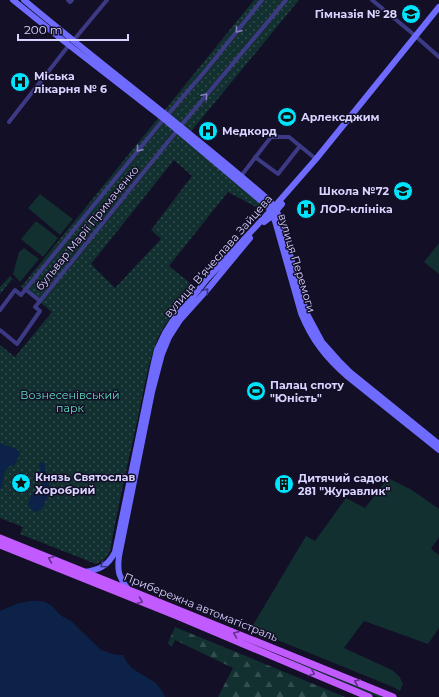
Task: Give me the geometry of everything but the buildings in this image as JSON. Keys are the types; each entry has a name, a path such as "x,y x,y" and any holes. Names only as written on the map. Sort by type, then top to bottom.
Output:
{"main road":[{"name":"вулиця Перемоги","path":"13,0 166,117 273,210"},
{"name":"вулиця Перемоги","path":"24,0 71,43"},
{"name":"вулиця Вʼячеслава Зайцева","path":"84,572 93,571 100,568 111,559 114,552 157,350 175,317 207,279 273,210 417,37 439,7"},
{"name":"вулиця Вʼячеслава Зайцева","path":"127,588 120,576 118,567 119,556 152,392 162,354 169,337 180,320 261,226 417,37 439,13"},
{"name":"вулиця Перемоги","path":"179,128 241,176 270,201 306,327 318,340 335,366 439,450"},
{"name":"вулиця Перемоги","path":"324,349 439,444"},
{"name":"Прибережна автомагістраль","path":"0,538 127,588 393,697"},
{"name":"Прибережна автомагістраль","path":"0,545 177,616 369,697"},
{"path":"281,651 284,656 283,661"},
{"path":"283,661 291,655"}],"street":[{"path":"68,0 70,2 72,0"},
{"path":"9,122 107,0"},
{"name":"бульвар Марії Примаченко","path":"262,0 25,289 40,301 179,128 286,0"},
{"path":"372,0 439,57"},
{"path":"241,176 271,137 289,137 316,159"},
{"path":"255,157 278,174 300,146"},
{"path":"0,310 15,290 21,295 25,289"},
{"path":"0,330 16,344 40,311 35,307 40,301"}],"green space":[{"name":"Вознесенівський парк","path":"254,0 299,0 184,140 265,205 260,209 228,192 169,266 196,288 165,325 155,345 146,379 110,551 107,557 96,564 20,534 23,527 0,518 0,345 15,357 52,312 21,287","holes":["174,160 192,176 151,230 161,239 115,288 91,264"]},
{"path":"40,194 73,219 60,235 28,208"},
{"path":"36,221 58,238 43,257 21,239"},
{"path":"439,243 439,274 424,262"},
{"path":"24,248 39,259 20,282 13,274 19,252"},
{"path":"10,276 18,284 12,279 0,294 0,287"},
{"path":"388,478 412,490 439,509 439,537 431,549 439,555 439,628 428,644 364,621 344,648 392,670 399,676 403,684 400,691 253,630 253,625 306,536 315,541 346,498 365,508"},
{"path":"175,627 345,697 218,697 233,668 175,640 172,646 170,646 168,643"},
{"path":"290,658 384,697 378,697 289,660"}],"water":[{"path":"0,443 18,450 20,454 14,466 9,466 4,474 2,488 0,490"},
{"path":"44,462 49,482 49,494 41,509 34,512 28,504 32,494 40,487 42,481 39,463"},
{"path":"30,601 45,602 52,606 60,615 71,621 101,650 116,655 123,655 133,669 156,683 165,697 0,697 0,611 16,604"}],"place":[{"name":"Гімназія № 28","path":"411,14"},
{"name":"Мiська лiкарня № 6","path":"20,82"},
{"name":"Арлексджим","path":"287,117"},
{"name":"Медкорд","path":"208,131"},
{"name":"Школа №72","path":"403,191"},
{"name":"ЛОР-клініка","path":"306,209"},
{"name":"Палац споту \"Юність\"","path":"256,391"},
{"name":"Князь Святослав Хоробрий","path":"21,483"},
{"name":"Дитячий садок 281 \"Журавлик\"","path":"284,484"}]}
